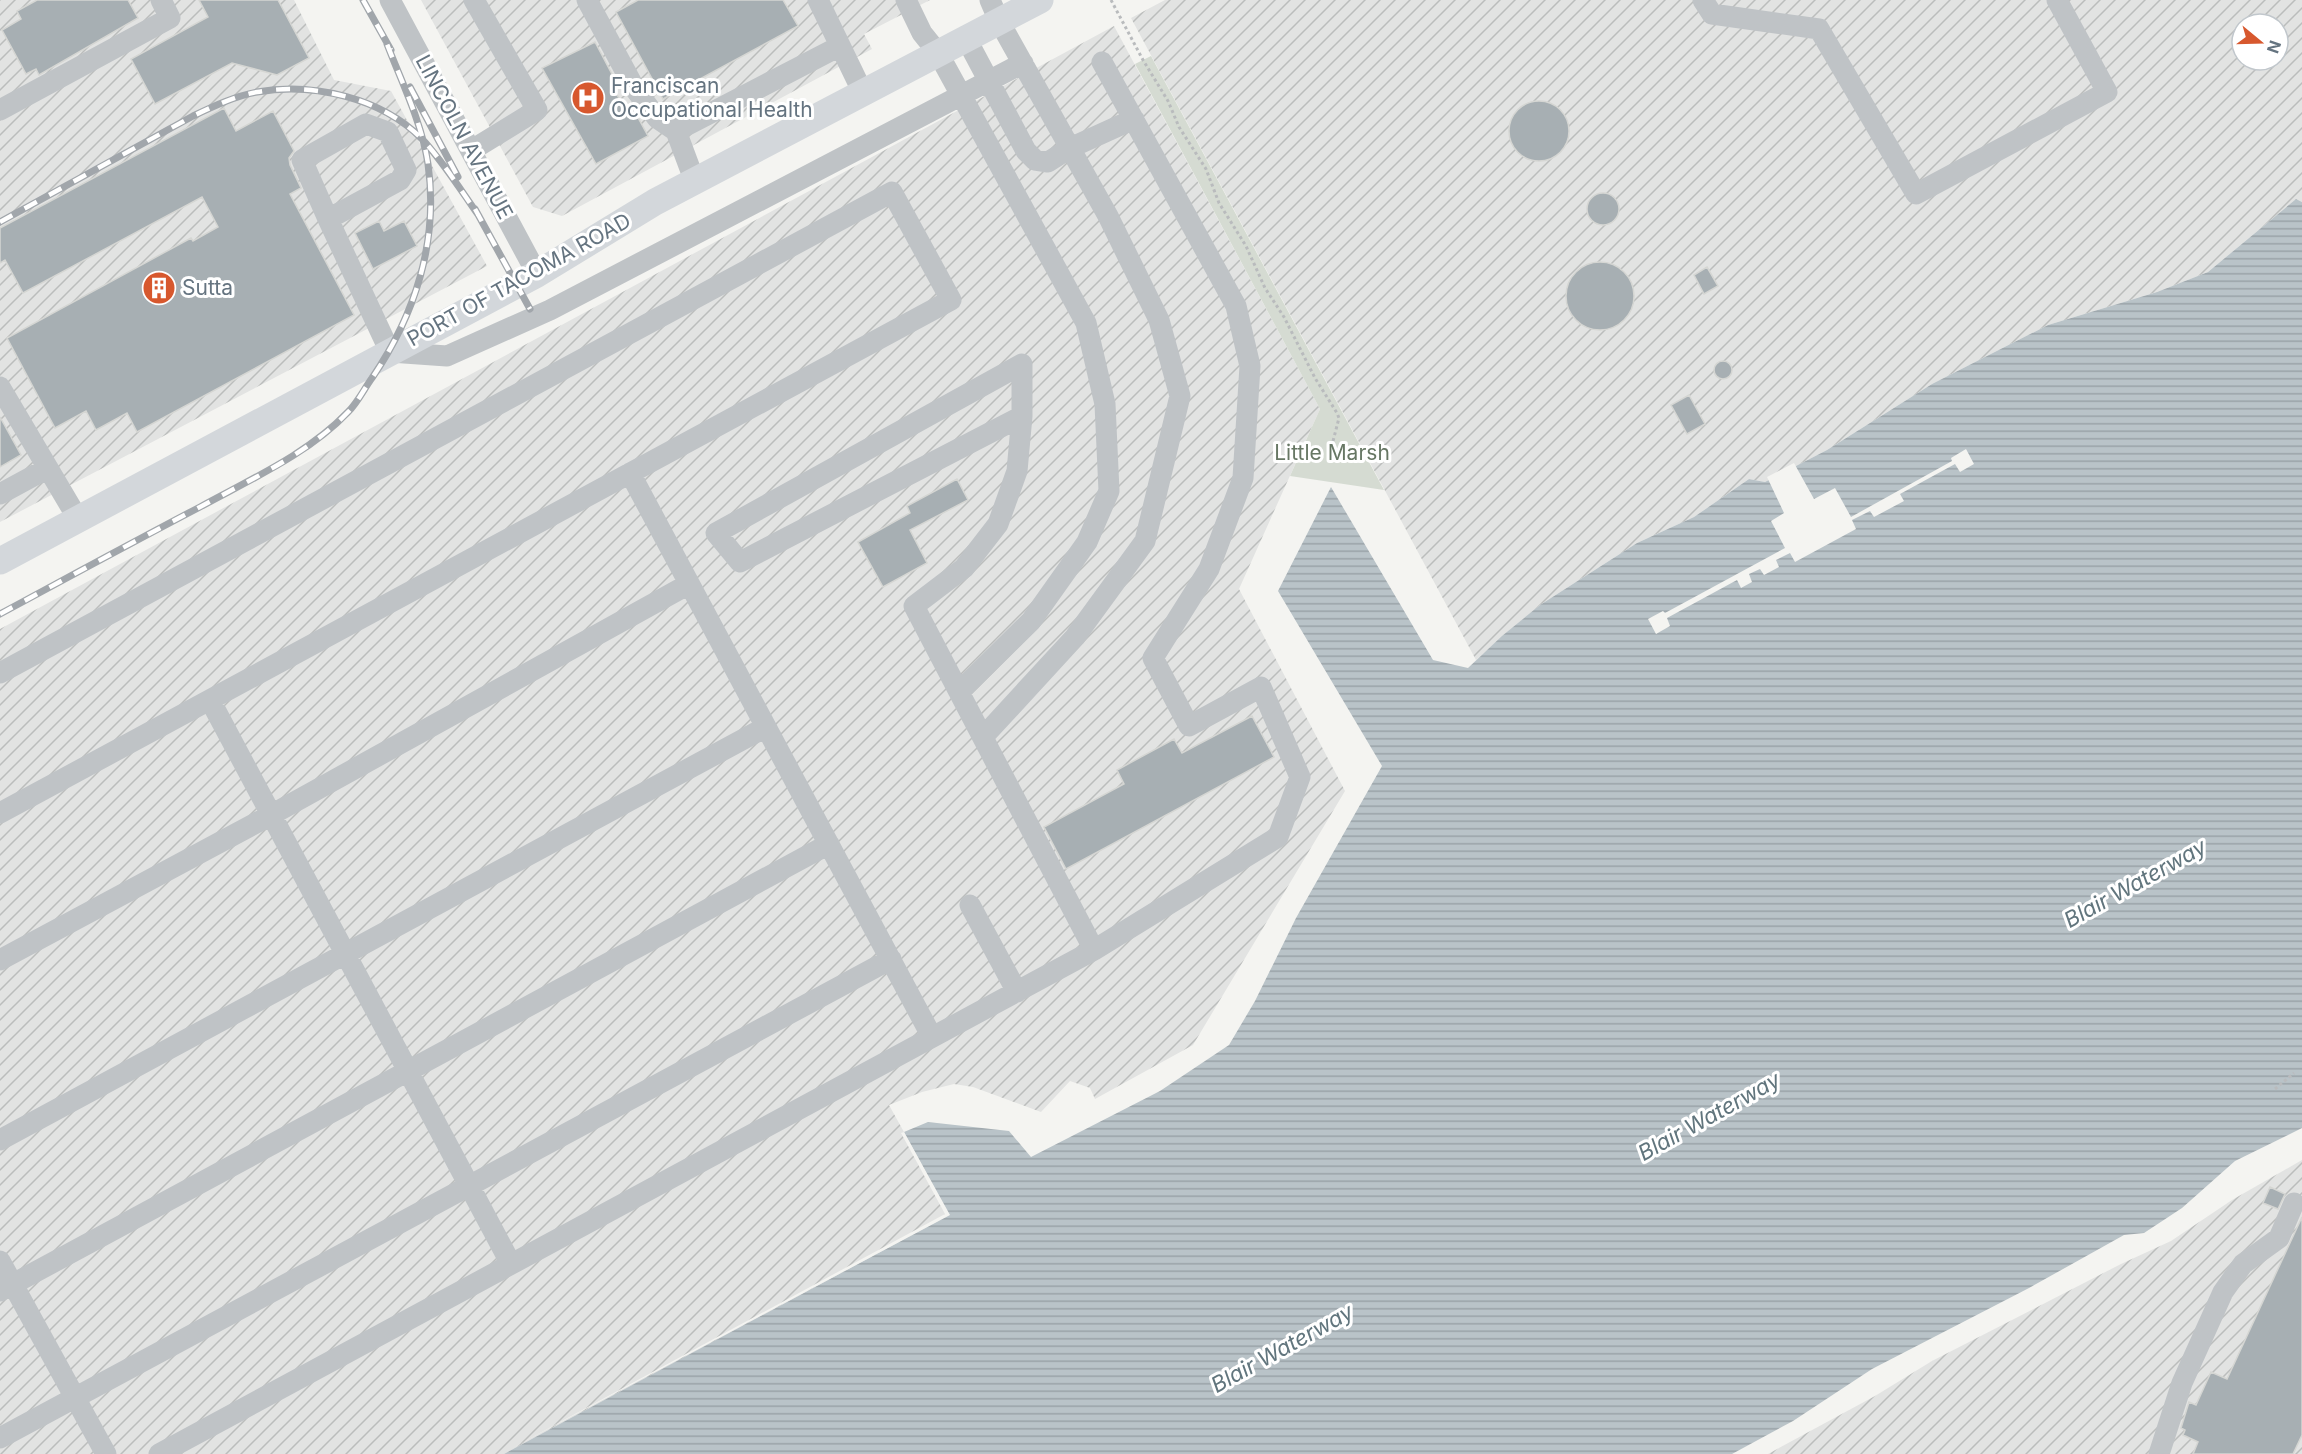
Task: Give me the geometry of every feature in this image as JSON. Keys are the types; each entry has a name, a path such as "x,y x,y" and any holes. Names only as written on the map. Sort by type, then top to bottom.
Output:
{"main road":[{"name":"PORT OF TACOMA ROAD","path":"0,561 537,274 655,202 967,40 994,11 1040,0"}],"street":[{"path":"0,110 170,18 161,0"},
{"path":"472,150 537,110 474,0"},
{"path":"587,0 635,89 657,118 676,131 695,182"},
{"path":"818,0 863,93"},
{"path":"906,0 922,33 938,54 1086,323 1106,404 1109,491 1087,542 1031,621 959,692"},
{"path":"1703,0 1712,14 1819,29 1916,194 2108,92 2057,0"},
{"name":"LINCOLN AVENUE","path":"393,1 537,274"},
{"path":"983,737 1076,637 1145,541 1180,396 1159,320 1108,216 994,11"},
{"path":"967,40 1026,151 1035,160 1048,162 1070,148 1134,118"},
{"path":"676,131 840,46"},
{"path":"159,1454 1094,950 1278,837 1300,777 1261,687 1189,726 1153,658 1209,569 1243,478 1250,366 1236,306 1102,62"},
{"path":"328,219 400,180 406,170 388,132 366,124 302,160 328,219 390,352 447,356 550,310 1023,63"},
{"path":"0,673 892,192 951,300 0,813"},
{"path":"1022,416 740,562 716,533 1022,364 1022,416 1017,471 998,524 964,568 914,606 1094,950"},
{"path":"0,387 78,519"},
{"path":"0,494 48,468"},
{"path":"630,473 932,1037"},
{"path":"0,960 271,815 689,584"},
{"path":"210,700 511,1264"},
{"path":"0,1140 766,727"},
{"path":"6,1287 829,844"},
{"path":"970,905 1017,992"},
{"path":"0,1438 891,959"},
{"path":"2159,1454 2182,1383 2223,1292 2243,1264 2279,1238 2298,1196"},
{"path":"0,1261 6,1287 75,1398 106,1454"}],"path":[{"path":"1111,0 1168,101 1179,127 1206,170 1219,202 1246,246 1315,378 1337,413 1339,418 1332,445"},
{"path":"2275,1089 2294,1073"}],"shaded area":[{"path":"0,0 294,0 334,80 391,91 487,266 0,522"},
{"path":"421,0 930,0 864,34 872,49 562,216 533,207"},
{"path":"1165,0 2302,0 2302,202 2296,199 2208,272 2157,292 2048,325 1932,384 1827,450 1765,482 1749,479 1694,517 1637,543 1540,605 1476,660 1131,18"},
{"path":"1114,26 1320,409 1239,589 1345,791 1193,1045 1095,1099 1090,1088 1070,1081 1041,1112 973,1087 954,1084 922,1092 889,1105 950,1215 504,1454 0,1454 0,629"},
{"path":"2302,1157 2302,1454 1762,1454 2230,1197"}],"green space":[{"name":"Little Marsh","path":"1151,56 1384,490 1290,476 1320,409 1135,64"}],"water":[{"name":"Blair Waterway","path":"2296,199 2302,202 2302,1157 1762,1454 504,1454 949,1215 904,1132 928,1122 1009,1131 1031,1157 1160,1091 1229,1045 1255,1001 1296,918 1382,766 1278,591 1331,487 1433,660 1468,668 1540,605 1637,543 1694,517 1749,479 1765,482 1827,450 1932,384 2048,325 2157,292 2208,272"}],"pier":[{"path":"1966,449 1974,464 1960,472 1955,464 1900,494 1904,501 1874,517 1870,511 1852,520 1856,529 1795,562 1790,553 1776,560 1779,567 1764,575 1760,569 1749,574 1752,582 1741,588 1737,580 1667,618 1670,626 1656,634 1648,619 1663,611 1665,613 1785,548 1771,521 1784,513 1767,477 1794,463 1814,499 1835,488 1851,517 1952,461 1951,458"},
{"path":"2302,1128 2302,1160 2232,1200 2171,1241 2121,1264 1932,1361 1875,1396 1768,1454 1732,1454 1793,1421 1872,1369 2029,1288 2124,1235 2144,1233 2182,1208 2235,1161"},
{"path":"904,1132 950,1215 501,1454 945,1214 901,1133"}],"building":[{"path":"37,0 128,0 138,18 39,75 36,69 26,74 2,30 21,19 17,11"},
{"path":"199,0 278,0 309,58 277,75 232,63 155,104 131,59 208,17"},
{"path":"638,0 783,0 798,26 663,99 616,12"},
{"name":"Franciscan Occupational Health","path":"595,42 614,78 617,87 614,89 629,117 636,114 648,136 596,164 542,68"},
{"path":"1533,101 1545,101 1556,106 1564,114 1569,131 1567,143 1556,156 1545,161 1533,161 1522,156 1514,148 1509,137 1509,125 1514,114 1522,106"},
{"path":"224,108 236,131 273,111 294,151 289,158 290,165 301,188 290,194 354,315 137,432 127,413 96,430 86,411 55,428 7,338 191,238 193,241 218,227 202,197 23,293 5,260 0,263 0,228"},
{"path":"1603,193 1614,198 1619,209 1614,220 1603,225 1592,220 1587,209 1592,198"},
{"path":"379,221 384,231 404,221 417,246 373,269 355,233"},
{"path":"1600,262 1613,265 1624,272 1631,283 1634,296 1631,309 1624,320 1613,327 1600,330 1587,327 1576,320 1569,309 1566,296 1569,283 1576,272 1587,265"},
{"path":"1707,267 1718,286 1704,294 1694,275"},
{"path":"1719,361 1727,361 1732,366 1730,377 1719,379 1714,374 1714,366"},
{"path":"1689,395 1705,424 1687,434 1671,405"},
{"path":"0,417 21,455 0,467"},
{"path":"957,479 968,500 910,530 927,563 883,587 858,542 910,513 907,506"},
{"path":"1252,716 1274,757 1066,869 1044,827 1124,784 1117,770 1174,739 1182,753"},
{"path":"2270,1187 2285,1194 2278,1209 2263,1203"},
{"path":"2302,1217 2302,1435 2293,1454 2193,1454 2198,1442 2183,1435 2185,1430 2181,1428 2189,1402 2196,1405 2211,1372 2227,1379"}],"railway":[{"path":"363,0 391,50"},
{"path":"0,614 278,465 315,441 358,400 387,354 412,303 426,249 430,221 431,193 425,149 411,103 387,44"},
{"path":"410,87 458,177"},
{"path":"0,222 193,116 241,96 279,89 301,89 346,96 367,103 406,125 429,147 479,216"},
{"path":"475,209 530,309"}],"place":[{"name":"Franciscan Occupational Health","path":"588,98"},
{"name":"Sutta","path":"159,288"}]}
